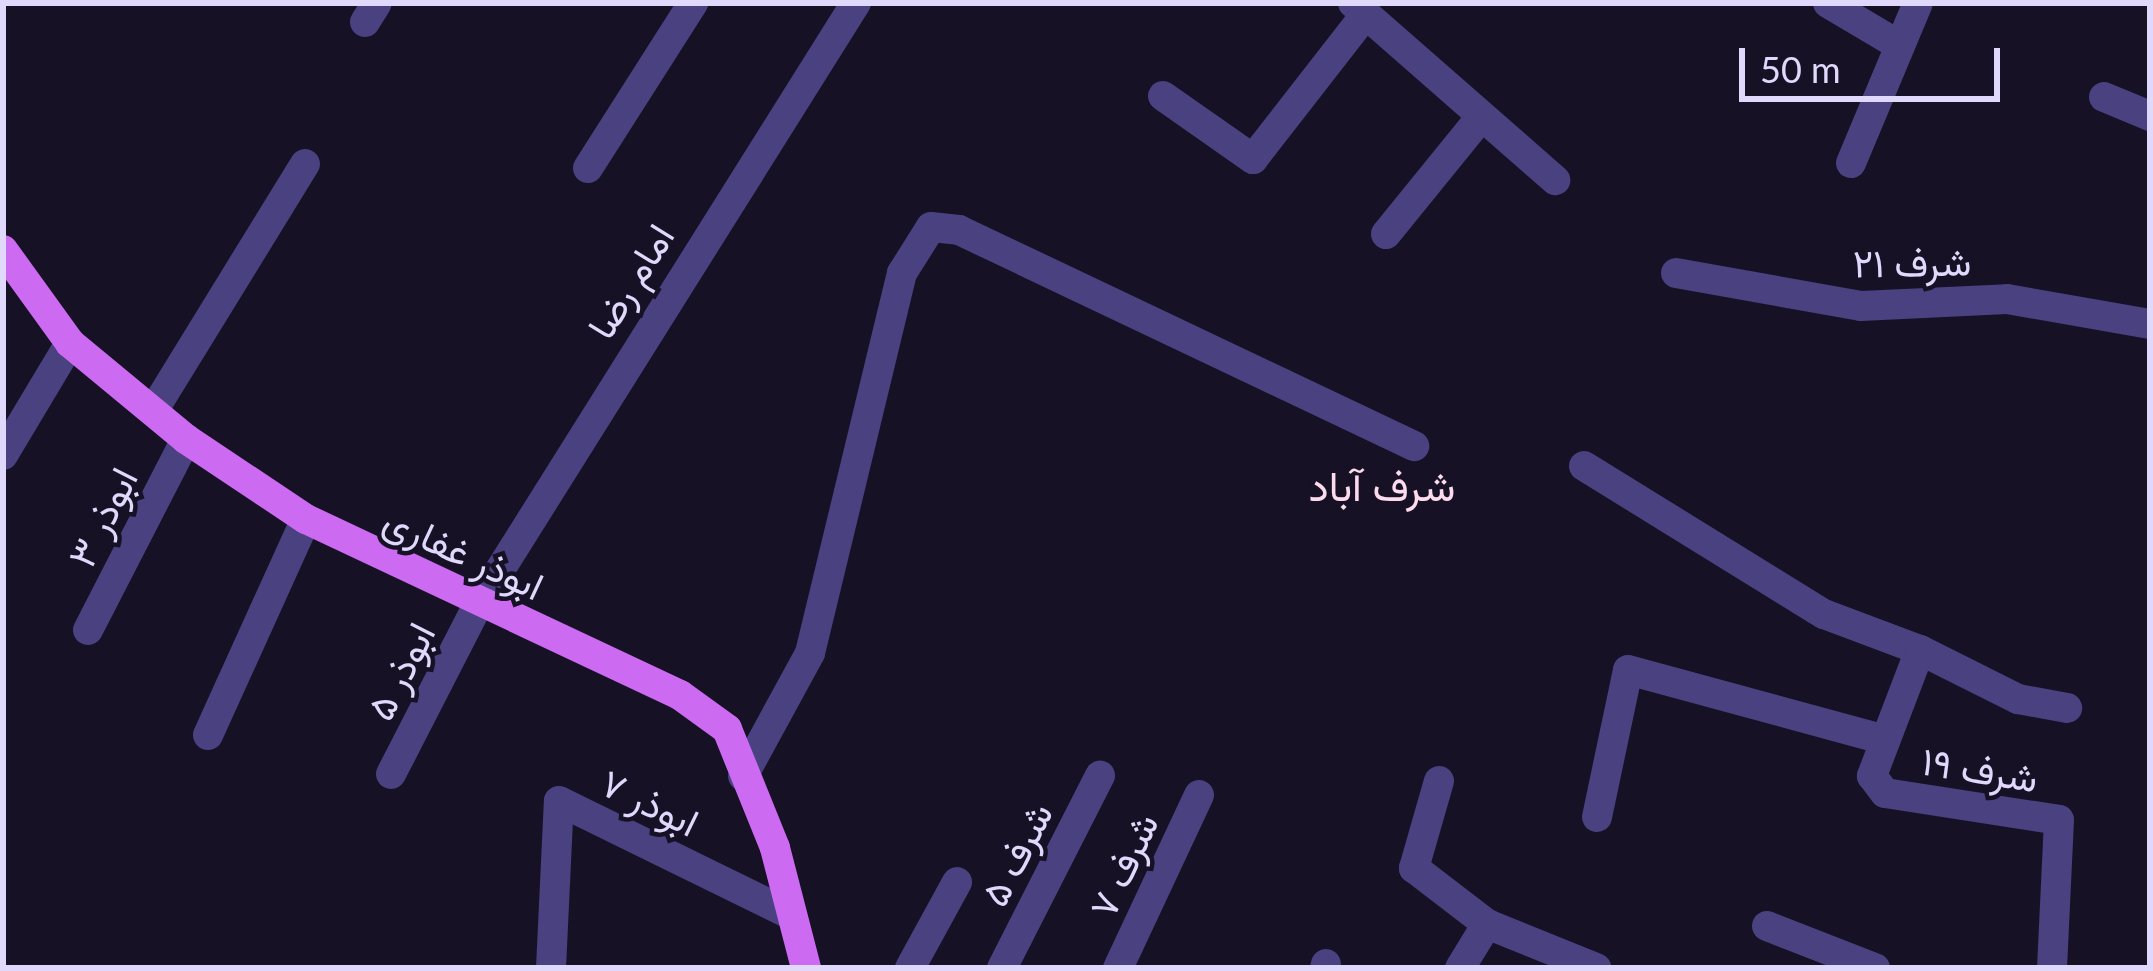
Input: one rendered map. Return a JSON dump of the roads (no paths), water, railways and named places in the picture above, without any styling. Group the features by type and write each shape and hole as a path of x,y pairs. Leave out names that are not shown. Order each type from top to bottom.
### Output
{"main road":[{"name":"ابوذر غفاری","path":"3,250 70,343 185,439 307,519 478,605 680,695 727,729 775,848 806,968"}],"street":[{"path":"588,168 692,3"},
{"name":"امام رضا","path":"478,605 856,3"},
{"path":"1828,3 1897,44"},
{"path":"1851,163 1918,3"},
{"path":"1163,96 1253,158 1359,9 1555,180"},
{"path":"2104,97 2150,116"},
{"path":"1386,234 1481,117"},
{"path":"153,412 305,164"},
{"path":"743,776 810,653 902,273 931,227 959,230 1414,446"},
{"name":"شرف ۲۱","path":"1676,273 1861,306 2007,299 2150,324"},
{"path":"3,455 70,343"},
{"name":"ابوذر ۳","path":"88,631 185,439"},
{"path":"1584,466 1824,614 1920,650 2018,699 2067,708"},
{"path":"208,735 307,519"},
{"name":"ابوذر ۵","path":"391,774 478,605"},
{"path":"1597,817 1628,670 1882,739 1920,650"},
{"name":"شرف ۱۹","path":"1882,739 1872,776 1885,793 2059,820 2052,968"},
{"name":"شرف ۵","path":"1002,968 1100,776"},
{"path":"1438,782 1414,868 1487,924 1596,968"},
{"name":"شرف ۷","path":"1118,968 1198,795"},
{"name":"ابوذر ۷","path":"551,968 559,801 792,915"},
{"path":"910,968 957,882"},
{"path":"1460,968 1487,924"},
{"path":"1767,926 1875,968"}],"district":[{"name":"شرف آباد","path":"1382,485"}]}
